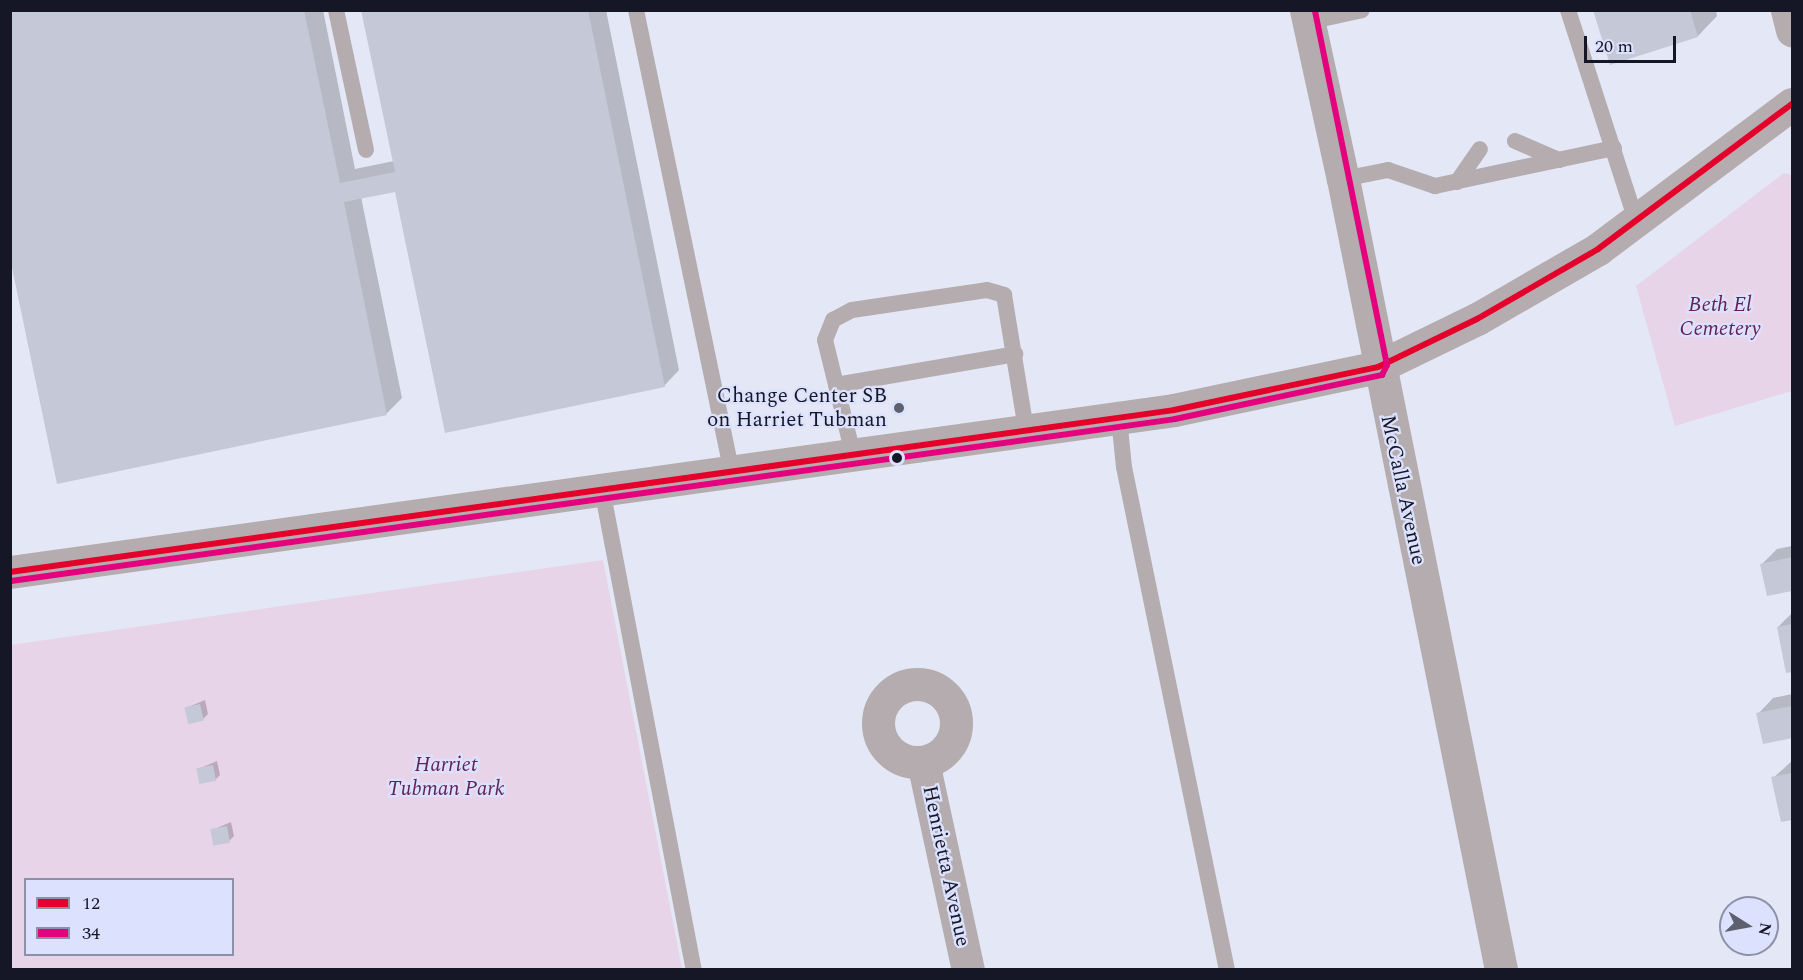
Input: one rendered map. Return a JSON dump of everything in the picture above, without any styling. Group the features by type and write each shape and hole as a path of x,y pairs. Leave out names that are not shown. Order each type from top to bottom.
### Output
{"street":[{"path":"1787,10 1792,30"},
{"name":"McCalla Avenue","path":"1307,16 1343,179 1378,366 1501,969"},
{"path":"10,572 1174,410 1378,366 1537,286 1636,221 1792,104"},
{"name":"Henrietta Avenue","path":"923,762 968,969"}],"lane":[{"path":"336,10 366,150"},
{"path":"636,10 732,472"},
{"path":"1568,10 1636,221"},
{"path":"1307,16 1356,11"},
{"path":"1515,141 1559,160"},
{"path":"1343,179 1388,170 1435,186 1614,148"},
{"path":"1457,182 1480,149"},
{"path":"853,454 825,340 833,320 852,310 965,293 987,290 1004,295 1026,430"},
{"path":"836,385 1015,354"},
{"path":"1119,418 1124,467 1227,969"},
{"path":"602,489 694,969"}],"green space":[{"name":"Beth El Cemetery","path":"1784,173 1792,175 1792,391 1675,426 1636,286"},
{"name":"Harriet Tubman Park","path":"603,560 682,969 11,969 10,645"}],"building":[{"path":"10,10 304,10 340,183 395,172 361,10 588,10 665,387 445,433 395,192 344,202 387,415 57,484 10,258"},
{"path":"1593,10 1690,10 1698,37 1610,65"},
{"path":"1792,557 1792,591 1767,596 1760,564"},
{"path":"1792,624 1792,672 1786,673 1777,627"},
{"path":"200,704 204,721 188,724 184,708"},
{"path":"1792,706 1792,738 1763,744 1756,713"},
{"path":"213,765 216,781 199,784 196,768"},
{"path":"1792,773 1792,820 1781,822 1771,777"},
{"path":"227,826 230,843 213,846 210,829"}],"transit line":[{"name":"34","path":"11,581 1175,419 1382,375 1387,365 1315,10"},
{"name":"12","path":"10,572 1174,410 1378,367 1477,319 1598,249 1792,104"}],"place":[{"name":"Change Center SB on Harriet Tubman","path":"899,408"}]}
